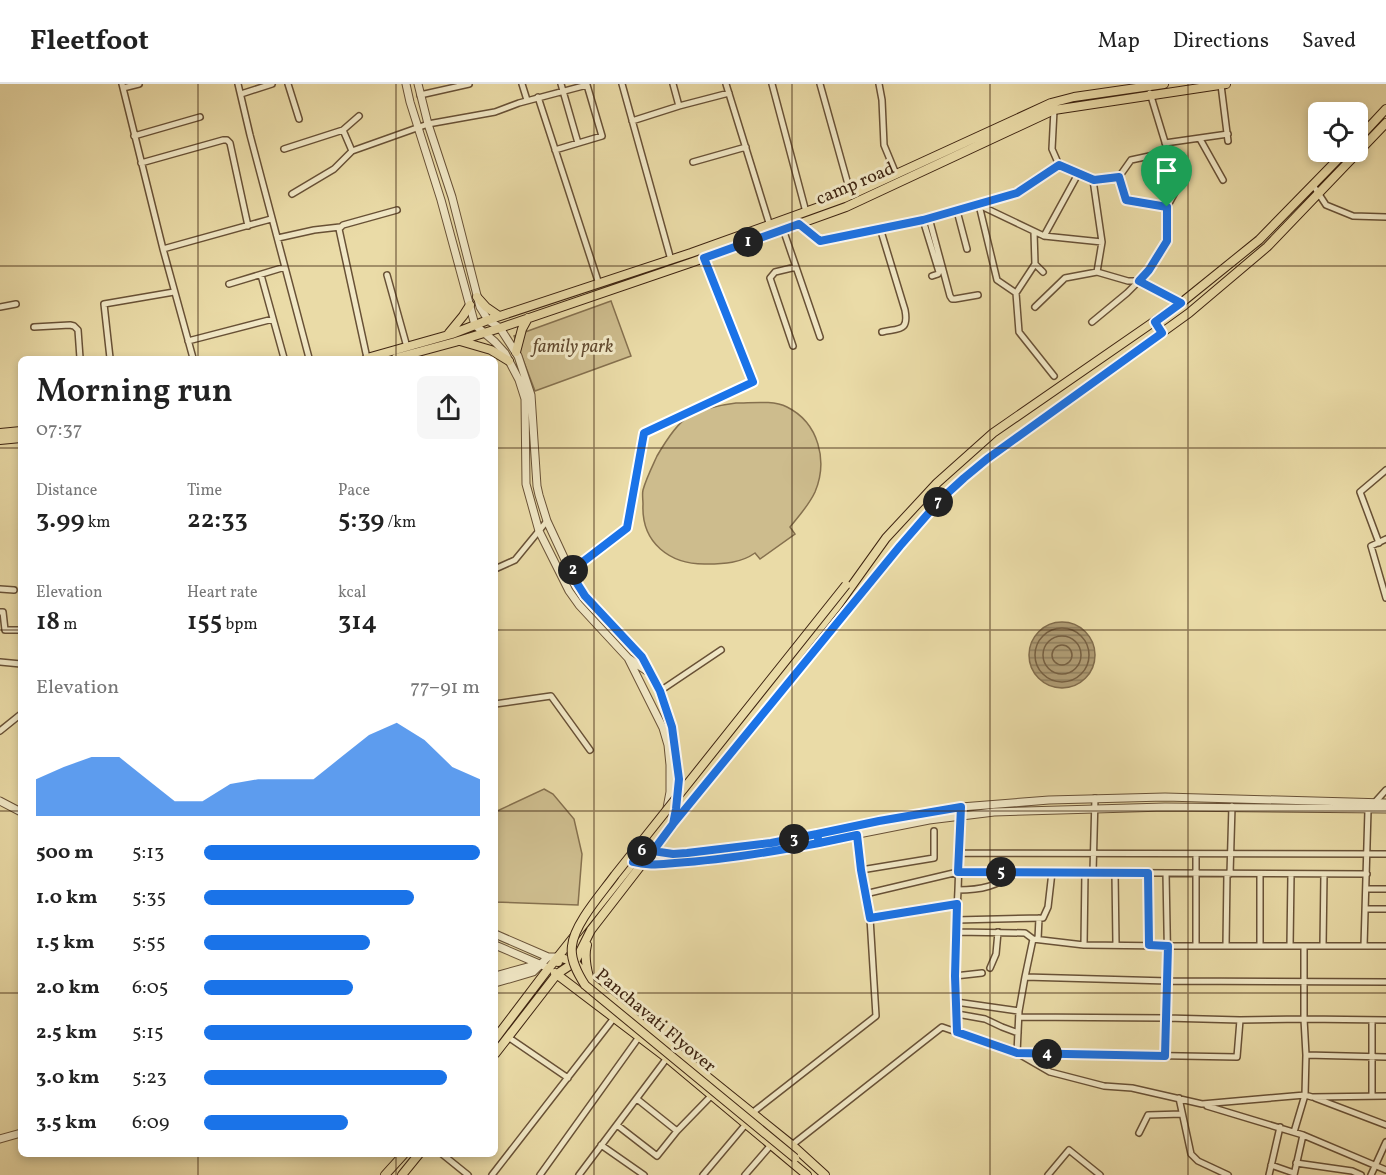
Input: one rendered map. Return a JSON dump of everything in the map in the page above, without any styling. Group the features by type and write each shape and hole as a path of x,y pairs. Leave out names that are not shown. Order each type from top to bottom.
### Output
{"main road":[{"name":"camp road","path":"374,356 446,336 499,316 671,260 771,229 783,229 799,224 1054,110 1150,91 1164,84"},
{"name":"camp road","path":"404,356 500,328 704,258 806,212 853,199 896,174 934,162 1051,103 1074,97 1226,84"},
{"path":"1368,128 1386,109"},
{"path":"498,1042 508,1037 633,862 673,824 940,500 987,459 1189,313 1267,247 1386,123"},
{"path":"575,962 591,930 643,865 671,809 838,605 886,538 937,483 993,434 1181,303 1259,240 1335,162"},
{"path":"477,297 499,316"},
{"path":"1181,303 1189,313"},
{"path":"446,336 470,305"},
{"path":"516,352 519,337 528,318"},
{"path":"1155,322 1162,333"},
{"path":"460,341 491,350 510,361"},
{"path":"0,433 18,430"},
{"path":"0,440 18,438"},
{"name":"Panchavati Flyover","path":"801,1173 802,1165 795,1158 585,985 574,965 571,948 573,938 583,918 846,585 859,576"},
{"path":"591,930 585,951 591,983"},
{"path":"542,967 575,962"},
{"path":"542,967 575,962"},
{"path":"575,962 591,983 792,1145 825,1175"},
{"path":"558,966 614,1018 712,1095 771,1144 801,1173"},
{"path":"498,1040 542,967"},
{"path":"385,1175 401,1157"},
{"path":"402,1175 417,1157"}],"street":[{"path":"139,84 123,86 174,292 192,356"},
{"path":"238,84 271,219 308,356"},
{"path":"241,94 272,84"},
{"path":"288,84 299,118"},
{"path":"406,84 475,325 505,353 519,380 525,399 526,484 539,531 572,596 628,658 649,672"},
{"path":"418,84 428,124 452,197 480,308 488,320 500,328 516,352 531,395 537,486 547,521 573,577 585,596 639,653 660,691 672,727 679,779 671,809"},
{"path":"420,95 466,84"},
{"path":"522,84 527,100"},
{"path":"561,84 578,143"},
{"path":"292,194 334,169 352,151 428,124 495,112 527,100 587,84 602,136 555,150"},
{"path":"622,84 671,260"},
{"path":"673,84 679,106"},
{"path":"726,84 771,229"},
{"path":"772,84 806,212"},
{"path":"820,84 853,199"},
{"path":"879,84 884,145 896,174"},
{"path":"1165,143 1228,138 1221,85"},
{"path":"1092,322 1139,281 1149,270 1167,241 1167,207 1179,185 1175,165 1168,152 1150,91"},
{"path":"632,121 729,93"},
{"path":"538,97 599,284"},
{"path":"1054,110 1052,149 1059,165 1094,180 1119,177 1131,160 1168,152"},
{"path":"284,149 343,130 359,116"},
{"path":"134,136 200,117"},
{"path":"343,130 352,151"},
{"path":"1200,139 1223,180"},
{"path":"141,163 227,140 230,143 248,226"},
{"path":"693,162 746,147"},
{"path":"799,224 820,241 926,219 1017,193 1059,165"},
{"path":"1044,236 1078,174"},
{"path":"1119,177 1126,200 1167,207"},
{"path":"1094,180 1102,242 1097,272"},
{"path":"1313,185 1326,205 1353,216 1386,217"},
{"path":"979,205 1044,236 1102,242"},
{"path":"979,205 997,280 1016,293"},
{"path":"278,238 340,227 397,210"},
{"path":"957,211 967,249"},
{"path":"163,249 271,219"},
{"path":"926,219 939,272 932,276"},
{"path":"926,219 952,299 978,295"},
{"path":"340,227 339,232 367,356"},
{"path":"880,228 905,310 906,321 901,328 882,332"},
{"path":"783,229 820,337"},
{"path":"1034,232 1035,264 1016,293 1019,332 1054,376"},
{"path":"571,571 627,528 644,433 753,382 704,258"},
{"path":"1035,264 1043,272"},
{"path":"229,284 285,267"},
{"path":"793,346 770,278 775,272 796,267"},
{"path":"1035,307 1065,278 1097,272 1128,281 1139,281 1181,303"},
{"path":"261,275 283,356"},
{"path":"387,275 407,347"},
{"path":"111,356 104,304 174,292"},
{"path":"0,306 16,304"},
{"path":"188,341 273,320"},
{"path":"34,327 70,325 76,327 80,356"},
{"path":"1379,543 1360,492 1386,470"},
{"path":"498,568 515,560 547,521"},
{"path":"1386,539 1371,546 1386,598"},
{"path":"0,589 14,590"},
{"path":"0,612 3,612 5,630 18,630"},
{"path":"660,691 721,650"},
{"path":"628,658 657,714 668,745 673,824"},
{"path":"0,662 18,664"},
{"path":"498,704 551,696 590,750"},
{"path":"0,731 18,716"},
{"path":"1364,946 1368,810 1386,790"},
{"path":"649,849 673,854 771,843 961,807 1049,800 1095,798 1386,802"},
{"path":"1093,872 1095,798"},
{"path":"1226,946 1232,799"},
{"path":"0,801 18,810"},
{"path":"957,1032 955,976 961,807"},
{"path":"633,862 643,865 758,854 929,820 994,812 1165,807 1386,809"},
{"path":"861,870 934,858 934,831"},
{"path":"817,834 819,843"},
{"path":"752,1113 876,1016 870,918 857,835"},
{"path":"959,853 1386,854"},
{"path":"1196,854 1196,946"},
{"path":"865,894 958,872 1367,874"},
{"path":"958,890 977,890 1000,883 1016,872"},
{"path":"956,920 1043,918 1048,907 1052,872"},
{"path":"1084,945 1085,872"},
{"path":"1115,873 1116,945"},
{"path":"1148,873 1149,945"},
{"path":"1165,1056 1168,981 1166,873"},
{"path":"1260,874 1260,946"},
{"path":"1290,945 1291,874"},
{"path":"1323,946 1324,874"},
{"path":"1367,889 1386,889"},
{"path":"870,918 957,904"},
{"path":"1366,909 1386,909"},
{"path":"1017,1053 1019,1014 1025,977 1036,939 1039,918"},
{"path":"956,932 1025,933 1036,939 1084,945 1386,946"},
{"path":"990,968 996,954 998,932"},
{"path":"498,935 548,957 558,966"},
{"path":"498,946 542,967"},
{"path":"1294,1132 1309,1096 1304,1019 1304,946"},
{"path":"498,982 533,972 542,967 548,957"},
{"path":"498,975 531,966 542,967"},
{"path":"955,976 982,974"},
{"path":"1025,977 1168,981 1386,982"},
{"path":"957,1002 1019,1014 1240,1020 1386,1020"},
{"path":"957,1014 984,1018 1018,1033"},
{"path":"492,1175 614,1018"},
{"path":"1017,1053 1237,1057 1240,1020"},
{"path":"1372,1020 1372,1095"},
{"path":"792,1145 942,1027 1017,1053 1050,1072 1104,1086 1132,1088 1179,1098 1281,1127 1386,1170"},
{"path":"540,1175 639,1036"},
{"path":"508,1037 568,1078"},
{"path":"1306,1055 1386,1057"},
{"path":"590,1175 581,1173 667,1058"},
{"path":"617,1125 657,1156 677,1131 712,1095"},
{"path":"1309,1096 1386,1125"},
{"path":"1202,1104 1309,1096 1386,1096"},
{"path":"1179,1098 1191,1154 1198,1161 1228,1175"},
{"path":"637,1099 677,1131"},
{"path":"1139,1133 1148,1115 1182,1114"},
{"path":"703,1175 746,1124"},
{"path":"1269,1175 1281,1127"},
{"path":"0,1139 18,1134"},
{"path":"1271,1165 1294,1174 1303,1135"},
{"path":"1371,1175 1386,1142"},
{"path":"746,1175 771,1144"},
{"path":"601,1145 644,1175"},
{"path":"1048,1175 1070,1150 1100,1175"},
{"path":"446,1157 468,1175"},
{"path":"1296,1163 1352,1171 1361,1175"}],"green space":[{"name":"family park","path":"611,301 631,356 535,391 514,336"},
{"path":"736,403 775,403 787,407 807,423 818,444 820,456 821,468 815,492 790,527 795,534 760,559 755,553 744,559 726,563 707,564 681,561 660,549 647,530 644,518 644,486 660,451 679,424 706,409"},
{"path":"544,789 553,794 574,819 582,854 578,905 498,902 498,811"}],"water":[{"path":"1062,622 1074,625 1085,632 1092,643 1095,655 1092,667 1085,678 1074,685 1062,688 1050,685 1039,678 1032,667 1029,655 1032,643 1039,632 1050,625"}],"route":[{"path":"1167,207 1126,200 1119,177 1094,180 1059,165 1017,193 979,205 820,241 799,224 704,258 753,382 644,433 627,528 571,571 585,596 642,657 660,691 672,727 679,779 676,809 673,824 653,851 680,854 771,843 817,834 819,843 857,835 870,918 957,904 955,976 957,1032 1017,1053 1165,1056 1168,946 1149,945 1148,873 958,872 961,807 817,834 819,843 758,854 643,865 633,862 645,847 653,851 900,546 940,500 987,459 1162,333 1155,322 1181,303 1139,281 1149,270 1167,241 1167,207"}]}
